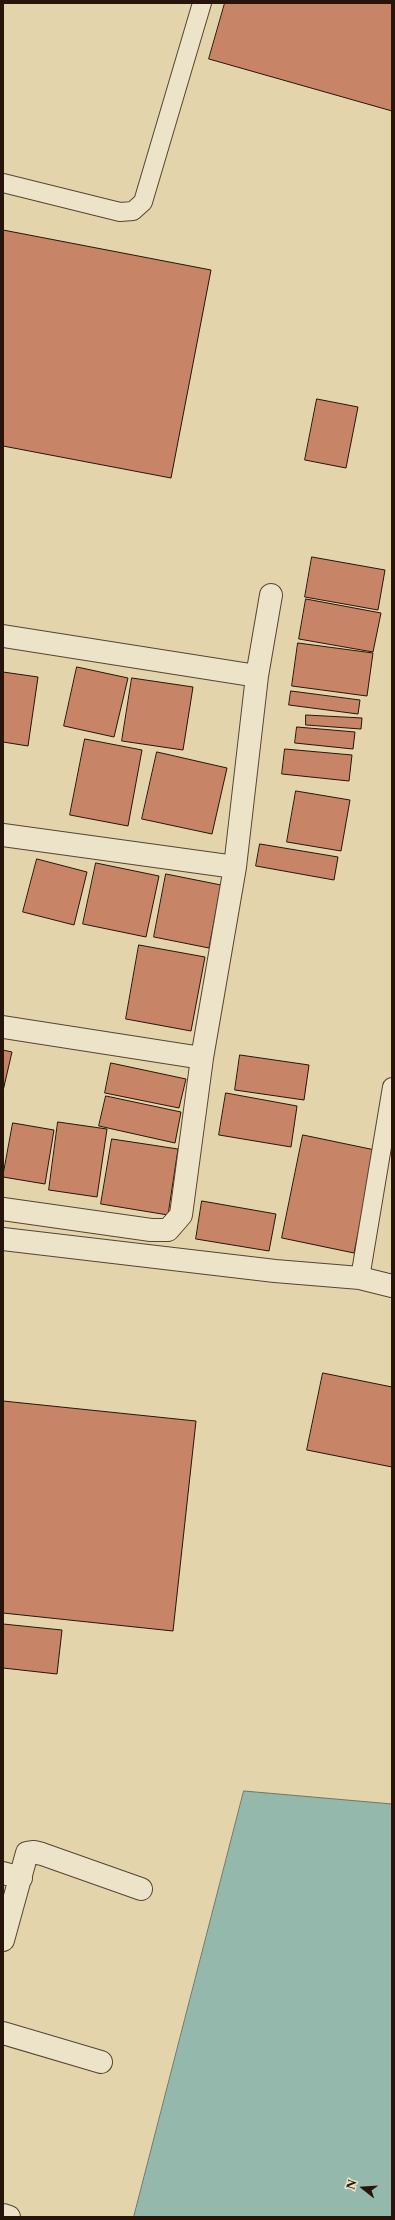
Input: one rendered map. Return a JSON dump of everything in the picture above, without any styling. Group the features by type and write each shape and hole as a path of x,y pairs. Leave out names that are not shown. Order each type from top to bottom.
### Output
{"street":[{"path":"3,1209 151,1230 168,1230 181,1215 202,1058 234,867 257,676 271,595"},
{"path":"3,636 257,676"},
{"path":"3,835 234,867"},
{"path":"3,1026 202,1058"},
{"path":"3,1239 275,1271 360,1278 392,1286"},
{"path":"3,1940 12,1876 27,1853 34,1852 141,1889"},
{"path":"3,2033 101,2062"},
{"path":"3,2215 9,2217"}],"lane":[{"path":"3,183 120,212 133,211 142,202 202,3"},
{"path":"360,1278 392,1087"}],"water":[{"path":"244,1791 392,1804 392,2217 134,2217"}],"building":[{"path":"225,3 392,3 392,111 209,59"},
{"path":"3,230 211,270 171,478 3,446"},
{"path":"317,399 358,407 346,468 305,460"},
{"path":"312,557 385,570 378,610 305,597"},
{"path":"306,599 381,613 373,652 299,639"},
{"path":"298,643 373,653 367,696 292,686"},
{"path":"77,667 128,678 114,737 64,726"},
{"path":"3,672 38,677 28,746 3,742"},
{"path":"132,678 193,687 183,750 122,741"},
{"path":"291,691 360,700 358,714 289,705"},
{"path":"306,715 362,718 361,729 306,725"},
{"path":"297,727 355,732 353,749 295,743"},
{"path":"85,739 142,750 128,826 70,815"},
{"path":"285,749 352,755 349,781 282,774"},
{"path":"157,752 227,768 212,834 142,819"},
{"path":"296,791 350,800 341,851 287,842"},
{"path":"260,844 338,857 334,880 256,866"},
{"path":"37,859 87,872 74,925 23,912"},
{"path":"96,863 159,876 146,937 83,924"},
{"path":"166,874 221,885 209,948 154,937"},
{"path":"139,945 205,957 191,1031 126,1019"},
{"path":"3,1050 12,1052 3,1091"},
{"path":"240,1055 309,1065 304,1100 235,1090"},
{"path":"111,1063 186,1079 179,1108 105,1093"},
{"path":"226,1093 297,1106 291,1147 219,1135"},
{"path":"106,1096 181,1112 175,1143 99,1126"},
{"path":"58,1122 107,1129 97,1197 49,1190"},
{"path":"13,1123 54,1130 45,1184 3,1177"},
{"path":"303,1135 375,1150 354,1253 282,1238"},
{"path":"112,1139 178,1149 168,1215 101,1204"},
{"path":"202,1201 276,1214 269,1251 196,1239"},
{"path":"323,1373 392,1387 392,1467 307,1450"},
{"path":"3,1401 196,1421 173,1631 3,1613"},
{"path":"3,1624 62,1630 57,1674 3,1668"}]}
